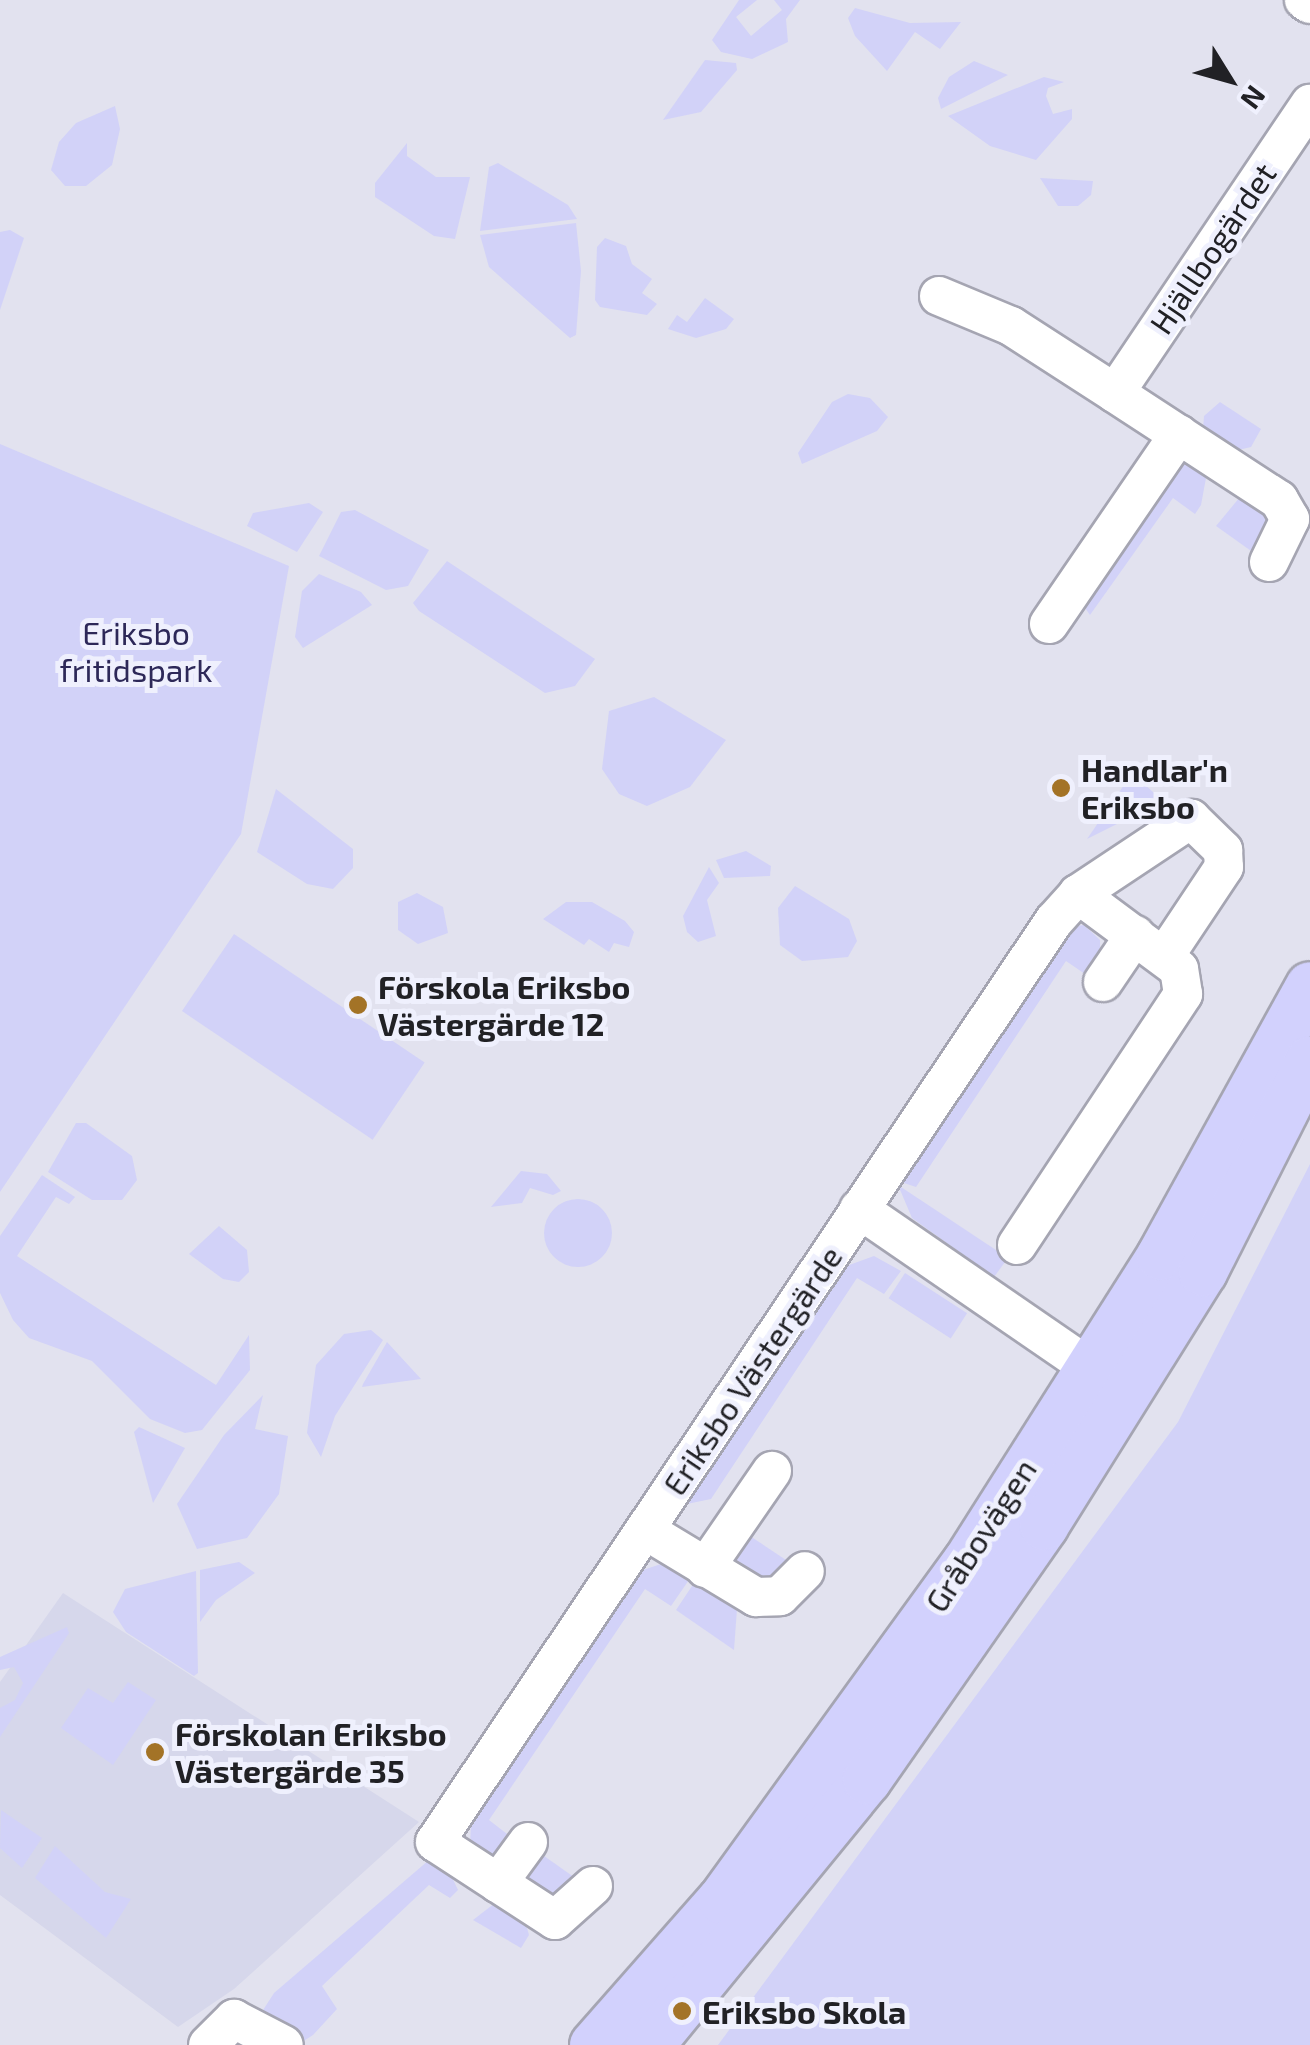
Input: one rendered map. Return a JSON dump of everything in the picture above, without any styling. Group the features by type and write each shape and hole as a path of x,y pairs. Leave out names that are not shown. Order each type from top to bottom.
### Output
{"main road":[{"name":"Gråbovägen","path":"594,2045 722,1900 967,1562 1239,1123 1310,986"},
{"name":"Gråbovägen","path":"650,2045 878,1764 1128,1394 1204,1272 1310,1060"}],"street":[{"name":"Hjällbogärdet","path":"1115,393 1310,104"},
{"path":"939,296 1011,326 1279,500 1290,519 1268,562"},
{"path":"1049,624 1178,434"},
{"name":"Eriksbo Västergärde","path":"593,1886 555,1920 434,1842 858,1209 1078,894 1190,819 1223,850 1224,867 1149,946 1103,982"},
{"path":"1017,1245 1184,994 1179,969 1078,894"},
{"name":"Eriksbo Västergärde","path":"858,1209 1128,1394"},
{"path":"705,1568 772,1470"},
{"name":"Eriksbo Västergärde","path":"645,1530 756,1597 780,1596 805,1571"},
{"path":"498,1883 528,1842"},
{"path":"208,2045 234,2019 284,2045"}],"shaded area":[{"name":"Förskolan Eriksbo Västergärde 35","path":"63,1593 419,1822 234,1989 178,2027 0,1895 0,1682"}],"green space":[{"path":"739,0 757,0 736,17 751,36 782,10 774,0 800,0 786,19 788,42 752,59 721,52 712,40"},
{"path":"855,8 910,23 961,22 940,49 915,32 887,71 855,36 848,18"},
{"path":"705,60 736,63 737,70 701,112 663,120"},
{"path":"974,61 1008,75 941,109 938,98 949,77"},
{"path":"1044,77 1064,82 1048,88 1046,96 1053,114 1072,109 1072,119 1036,160 990,146 948,116"},
{"path":"115,106 120,129 112,165 86,186 65,186 51,170 59,142 76,123"},
{"path":"407,143 407,156 436,177 470,177 455,239 434,236 375,197 375,183"},
{"path":"498,163 568,205 577,219 480,231 489,167"},
{"path":"1040,178 1093,181 1091,195 1078,206 1058,206"},
{"path":"576,223 581,271 576,335 570,338 489,267 480,235"},
{"path":"10,230 24,238 0,310 0,232"},
{"path":"605,238 626,246 632,264 652,279 642,293 657,304 647,315 600,307 595,300 597,247"},
{"path":"705,298 734,319 726,329 696,338 668,329 677,315 687,322"},
{"path":"848,394 870,398 888,417 877,431 802,464 798,453 832,402"},
{"path":"1220,402 1261,429 1251,447 1234,451 1203,429 1204,416"},
{"name":"Eriksbo fritidspark","path":"0,444 289,566 241,834 0,1192"},
{"path":"1183,459 1206,478 1201,505 1195,514 1173,498 1090,615 1083,605"},
{"path":"1240,497 1273,517 1261,558 1216,526"},
{"path":"309,503 323,512 297,552 247,526 253,513"},
{"path":"355,510 429,550 408,586 386,590 319,556 341,512"},
{"path":"447,561 595,659 575,686 545,693 419,611 413,603"},
{"path":"319,574 361,592 372,605 303,648 295,637 302,591"},
{"path":"654,697 726,740 690,787 647,806 619,794 602,769 609,711"},
{"path":"1141,781 1154,793 1153,806 1087,839 1124,785"},
{"path":"276,789 353,849 353,868 333,889 307,884 257,852"},
{"path":"746,851 771,866 770,876 724,878 716,860"},
{"path":"709,867 719,883 707,900 716,936 698,942 687,932 683,916"},
{"path":"795,886 849,919 857,941 848,957 802,961 780,945 778,908"},
{"path":"417,893 443,907 448,933 418,944 398,930 398,902"},
{"path":"566,902 592,902 625,921 634,932 629,947 614,943 609,952 589,939 584,945 543,919"},
{"path":"1084,925 1100,940 1100,962 1088,976 1066,961 916,1187 901,1182 1071,927"},
{"path":"234,934 425,1063 373,1140 182,1011"},
{"path":"76,1123 86,1123 132,1156 137,1180 122,1200 92,1200 48,1172"},
{"path":"1310,1164 1310,2045 718,2045 1178,1422"},
{"path":"521,1171 547,1174 561,1191 553,1195 530,1188 522,1203 491,1207"},
{"path":"42,1175 75,1197 69,1204 56,1197 17,1256 216,1385 249,1335 250,1370 202,1430 185,1433 150,1419 92,1361 29,1338 13,1320 0,1293 0,1236"},
{"path":"898,1185 1008,1258 994,1277 912,1218"},
{"path":"578,1199 602,1209 612,1233 602,1257 578,1267 554,1257 544,1233 554,1209"},
{"path":"219,1226 247,1250 249,1272 239,1282 223,1279 189,1254"},
{"path":"874,1256 901,1271 884,1294 857,1278 711,1499 682,1505 841,1268"},
{"path":"905,1273 967,1313 951,1338 889,1298"},
{"path":"371,1330 383,1340 335,1416 321,1457 307,1433 316,1365 344,1334"},
{"path":"387,1342 421,1379 362,1387 363,1384"},
{"path":"263,1395 255,1429 288,1436 279,1494 247,1538 197,1549 177,1504 224,1435"},
{"path":"139,1427 185,1448 153,1503 134,1432"},
{"path":"747,1534 792,1564 772,1584 736,1574 731,1558"},
{"path":"239,1562 255,1573 216,1600 200,1622 200,1570"},
{"path":"667,1562 691,1577 671,1606 645,1589 489,1820 515,1840 497,1856 486,1858 470,1848 471,1821 637,1572"},
{"path":"196,1571 198,1673 194,1676 126,1632 113,1612 125,1589"},
{"path":"696,1580 737,1609 734,1650 676,1610"},
{"path":"67,1627 69,1633 0,1737 0,1708 15,1700 23,1683 14,1667 0,1670 0,1657"},
{"path":"128,1682 156,1700 113,1765 61,1728 88,1688 113,1703"},
{"path":"1,1810 42,1838 22,1868 0,1848"},
{"path":"55,1846 105,1892 131,1899 106,1938 35,1878"},
{"path":"537,1851 581,1882 565,1901 526,1887 523,1871"},
{"path":"429,1860 449,1871 458,1890 450,1898 429,1885 322,1986 337,2009 313,2035 302,2042 256,2021 274,1993"},
{"path":"495,1903 525,1921 529,1935 521,1948 473,1920"}],"place":[{"name":"Handlar'n Eriksbo","path":"1061,788"},
{"name":"Förskola Eriksbo Västergärde 12","path":"358,1005"},
{"name":"Förskolan Eriksbo Västergärde 35","path":"155,1752"},
{"name":"Eriksbo Skola","path":"682,2011"}]}
